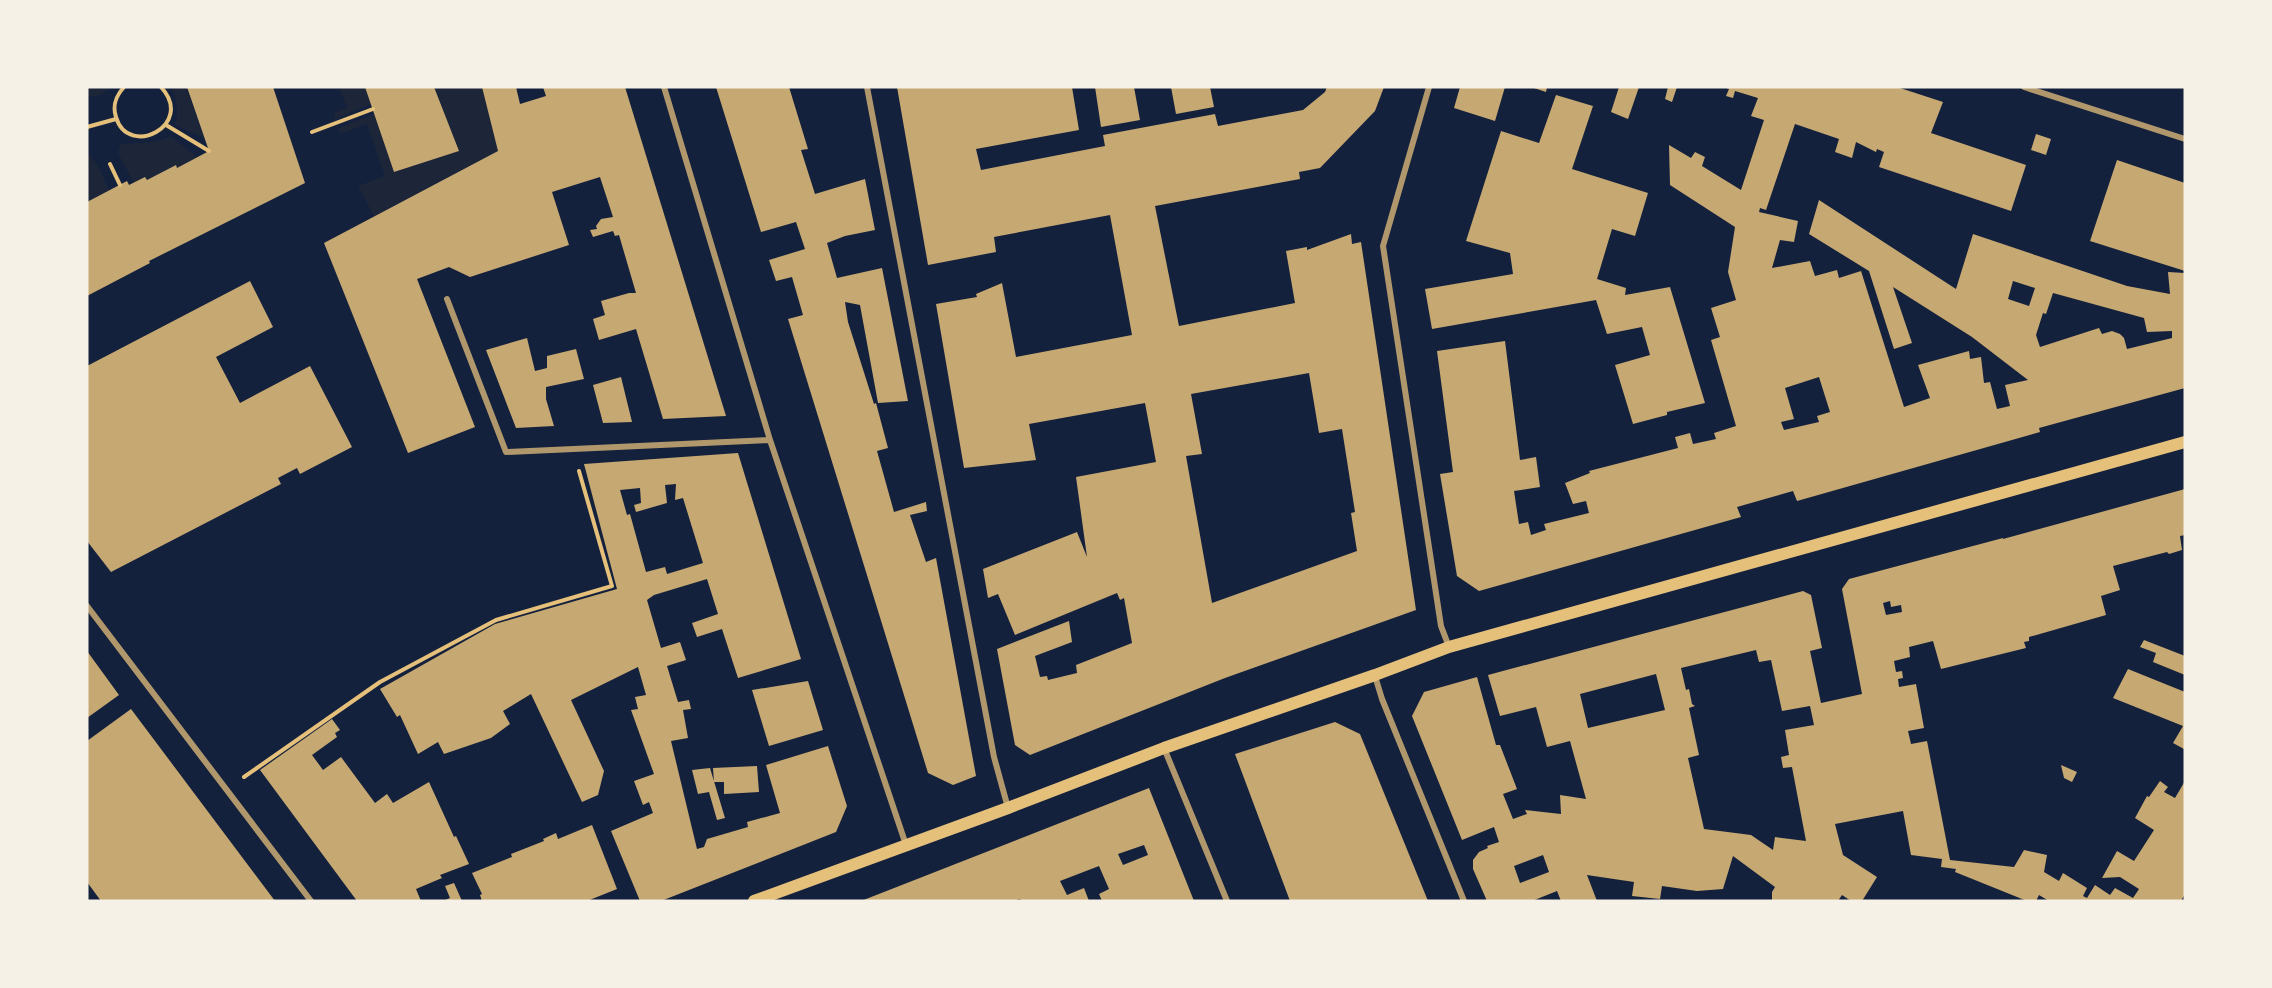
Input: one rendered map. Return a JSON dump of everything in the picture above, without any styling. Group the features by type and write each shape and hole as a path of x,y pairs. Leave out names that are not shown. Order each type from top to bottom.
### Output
{"main road":[{"path":"754,901 1164,748 1449,647 2185,442"}],"street":[{"path":"664,87 770,440 906,845"},
{"path":"867,87 994,757 1008,808"},
{"path":"1430,87 1383,246 1441,626 1449,647"},
{"path":"2024,87 2185,139"},
{"path":"447,299 506,452 770,440"},
{"path":"87,606 311,901"},
{"path":"1375,675 1382,699 1464,901"},
{"path":"1164,748 1227,901"}],"path":[{"path":"124,87 115,101 116,119 127,132 143,137 152,135 166,125 171,108 161,87"},
{"path":"312,132 373,109"},
{"path":"87,127 116,119"},
{"path":"166,125 209,151"},
{"path":"110,164 120,185"},
{"path":"226,791 264,761 380,682 496,620 612,586 573,450"}],"shaded area":[{"path":"87,87 110,87 100,94 87,96"},
{"path":"171,87 186,87 204,138 175,125 177,106"},
{"path":"339,87 365,87 371,104 335,119 334,113 347,108"},
{"path":"482,87 498,151 374,216 358,186 385,176 367,124 340,134 339,128 374,114 395,172 458,151 435,88"},
{"path":"171,136 197,157 178,168 175,165 147,180 145,177 134,183 118,153 120,144 152,142"},
{"path":"87,152 98,166 109,190 87,202"}],"building":[{"path":"187,87 273,87 305,183 149,261 150,263 87,296 87,202 127,181 129,185 145,177 147,180 176,165 177,168 209,151"},
{"path":"365,87 434,87 459,151 394,172"},
{"path":"482,87 516,87 520,104 546,96 543,87 625,87 726,416 663,419 636,329 599,340 593,319 605,315 601,301 636,293 619,235 615,236 613,231 593,237 590,230 597,229 596,226 601,219 613,217 600,177 552,192 569,245 470,277 449,267 417,279 475,427 408,453 324,243 498,151"},
{"path":"716,87 789,87 808,149 801,150 815,194 865,179 875,230 845,236 827,243 837,278 882,268 908,401 878,403 860,305 845,302 848,322 874,404 876,403 888,448 877,451 894,512 926,502 927,511 910,515 926,562 936,558 976,776 953,785 928,773 788,319 803,315 792,277 776,281 769,260 805,249 796,222 761,232"},
{"path":"897,87 1072,87 1079,130 976,149 981,170 1105,146 1103,135 1215,114 1218,126 1303,110 1325,92 1327,87 1384,87 1375,111 1320,168 1299,172 1300,179 1155,206 1179,326 1295,303 1286,251 1307,247 1307,250 1351,234 1352,244 1361,242 1416,610 1225,678 1030,755 1015,745 997,649 1069,621 1072,642 1035,656 1040,677 1047,676 1048,680 1077,673 1076,665 1132,643 1124,598 1120,600 1117,593 1015,635 998,594 988,598 983,569 1077,532 1087,557 1076,477 1156,462 1145,403 1029,424 1036,460 964,468 936,304 977,297 976,294 1002,283 1016,357 1132,335 1110,215 994,237 996,252 928,265","holes":["1309,373 1319,433 1342,429 1355,512 1351,513 1357,551 1212,603 1186,456 1202,454 1191,394"]},
{"path":"1095,87 1134,87 1140,120 1101,127"},
{"path":"1171,87 1210,87 1214,107 1176,114"},
{"path":"1460,87 1505,87 1495,121 1454,108"},
{"path":"1531,87 1547,87 1546,92"},
{"path":"1619,87 1639,87 1628,119 1611,112"},
{"path":"1668,87 1677,87 1672,102 1665,99"},
{"path":"1724,87 1897,87 1943,102 1931,133 2026,165 2011,211 1879,167 1884,152 1877,149 1876,152 1856,142 1852,158 1835,152 1839,139 1795,124 1766,210 1760,208 1759,212 1798,221 1794,242 1780,240 1772,268 1810,261 1815,276 1837,270 1839,278 1861,271 1904,407 1930,398 1918,365 1969,351 1970,359 1981,357 1984,383 1990,382 1997,409 2010,406 2005,385 2028,380 1972,337 1893,287 1912,343 1894,349 1869,271 1809,234 1819,200 1956,289 1973,234 2127,286 2170,294 2168,272 2185,273 2185,388 2039,428 2040,432 1797,501 1793,491 1737,507 1741,517 1479,591 1457,576 1440,474 1453,472 1437,351 1505,341 1520,460 1536,457 1540,487 1514,491 1519,524 1528,522 1531,535 1546,530 1544,524 1589,513 1586,501 1573,504 1565,483 1590,473 1589,471 1678,448 1675,437 1690,433 1693,444 1716,439 1714,433 1736,426 1711,340 1720,337 1711,308 1736,300 1728,272 1735,227 1670,185 1669,145 1691,158 1695,152 1705,157 1702,166 1741,190 1764,120 1751,116 1758,98 1735,91 1733,98 1726,96 1729,89","holes":["2013,281 2035,288 2029,306 2008,299","2053,293 2144,318 2147,332 2172,331 2172,338 2127,349 2124,338 2120,334 2112,331 2102,334 2099,328 2040,347 2036,335 2043,313 2046,314","1819,377 1830,412 1817,416 1819,422 1784,430 1781,422 1794,419 1785,388"]},
{"path":"1556,95 1593,106 1572,169 1648,193 1635,236 1612,229 1597,279 1626,288 1625,295 1670,287 1705,403 1667,412 1667,415 1633,424 1615,365 1650,355 1642,327 1607,334 1596,300 1432,329 1425,289 1513,274 1510,253 1466,241 1501,131 1539,143"},
{"path":"2036,134 2051,139 2046,155 2031,150"},
{"path":"2117,160 2185,183 2185,271 2090,241"},
{"path":"250,281 273,327 216,357 240,403 310,366 352,447 300,474 297,468 278,478 281,484 111,572 87,541 87,366"},
{"path":"527,338 535,371 547,368 547,356 576,349 584,379 546,387 546,399 554,426 516,428 486,350"},
{"path":"621,377 632,422 603,423 593,385"},
{"path":"738,453 801,659 738,678 722,629 697,637 692,623 718,614 707,579 654,595 647,600 661,648 680,642 686,660 667,666 678,702 689,700 691,709 683,710 688,738 671,741 697,849 704,847 707,839 748,827 747,822 780,813 766,765 828,746 847,806 836,832 661,901 640,901 611,831 653,813 649,802 643,805 634,781 654,774 631,710 638,709 635,697 646,695 638,667 571,700 604,771 598,795 582,802 531,694 503,711 510,724 491,738 444,754 438,742 418,754 400,715 397,717 380,689 495,624 617,589 584,464","holes":["676,484 675,500 683,498 703,563 667,574 665,567 646,572 630,514 627,515 620,490 640,488 641,503 634,505 636,512 667,503 665,485"]},
{"path":"2185,489 2185,535 2180,536 2182,550 2113,566 2120,590 2101,596 2106,615 2029,637 2029,641 2024,642 2026,648 1941,669 1933,641 1909,647 1910,657 1894,661 1896,672 1902,671 1903,678 1898,679 1899,687 1916,684 1924,728 1908,731 1911,744 1927,741 1950,860 2014,867 2024,850 2047,855 2044,872 2059,881 2063,873 2087,888 2083,896 2087,898 2095,885 2110,895 2115,888 2133,898 2139,889 2120,877 2102,878 2117,851 2134,861 2154,830 2135,818 2147,796 2149,797 2160,781 2168,787 2164,792 2175,798 2185,781 2185,894 2181,901 2049,901 2039,895 2036,901 2027,901 1955,872 1956,869 1941,867 1942,859 1911,855 1903,811 1835,824 1843,855 1877,877 1862,901 1851,901 1842,895 1838,901 1772,901 1772,892 1775,887 1733,856 1723,889 1697,891 1662,886 1660,899 1632,896 1634,882 1587,875 1597,901 1561,901 1557,891 1532,901 1487,901 1473,869 1473,860 1479,852 1488,848 1487,846 1499,842 1494,827 1462,840 1412,716 1424,692 1477,677 1496,745 1500,745 1517,789 1503,794 1513,819 1527,814 1525,810 1561,814 1560,795 1586,799 1570,741 1547,747 1536,707 1500,716 1488,675 1803,591 1811,595 1822,648 1810,651 1821,703 1862,694 1842,589 1849,579","holes":["1890,601 1891,607 1901,605 1902,612 1886,615 1883,603","1756,650 1759,662 1771,660 1782,711 1810,706 1814,725 1785,730 1789,755 1781,757 1783,768 1792,767 1806,841 1775,837 1773,850 1751,835 1704,829 1688,758 1699,755 1689,708 1695,706 1692,704 1689,689 1686,690 1681,668","1656,674 1665,710 1588,728 1580,694","1543,855 1549,872 1520,883 1514,866"]},
{"path":"2144,640 2185,656 2185,675 2153,662 2156,653 2140,647"},
{"path":"87,651 119,695 87,718"},
{"path":"2128,669 2185,692 2184,749 2173,743 2183,726 2113,698"},
{"path":"808,681 823,730 769,746 752,690"},
{"path":"131,709 275,901 101,901 87,882 87,741"},
{"path":"332,719 340,730 335,733 337,737 312,755 323,770 341,757 375,803 387,794 393,803 429,782 454,837 456,836 469,864 440,875 442,878 416,889 421,901 357,901 260,770"},
{"path":"1335,722 1360,734 1428,901 1290,901 1235,754"},
{"path":"2061,765 2077,772 2072,782 2064,778"},
{"path":"757,766 759,792 724,794 724,782 714,782 713,768"},
{"path":"710,768 725,818 717,820 709,792 698,794 692,770"},
{"path":"1149,788 1194,901 1102,901 1099,894 1109,889 1099,866 1060,881 1067,895 1084,888 1089,901 1021,901 1020,899 1013,901 861,901","holes":["1144,845 1148,855 1123,865 1118,854"]},
{"path":"592,825 617,889 587,901 482,901 480,895 482,894 472,873 512,857 511,854 544,841 543,839 556,833 558,839"},
{"path":"454,883 462,901 443,901 450,898 445,886"}]}
